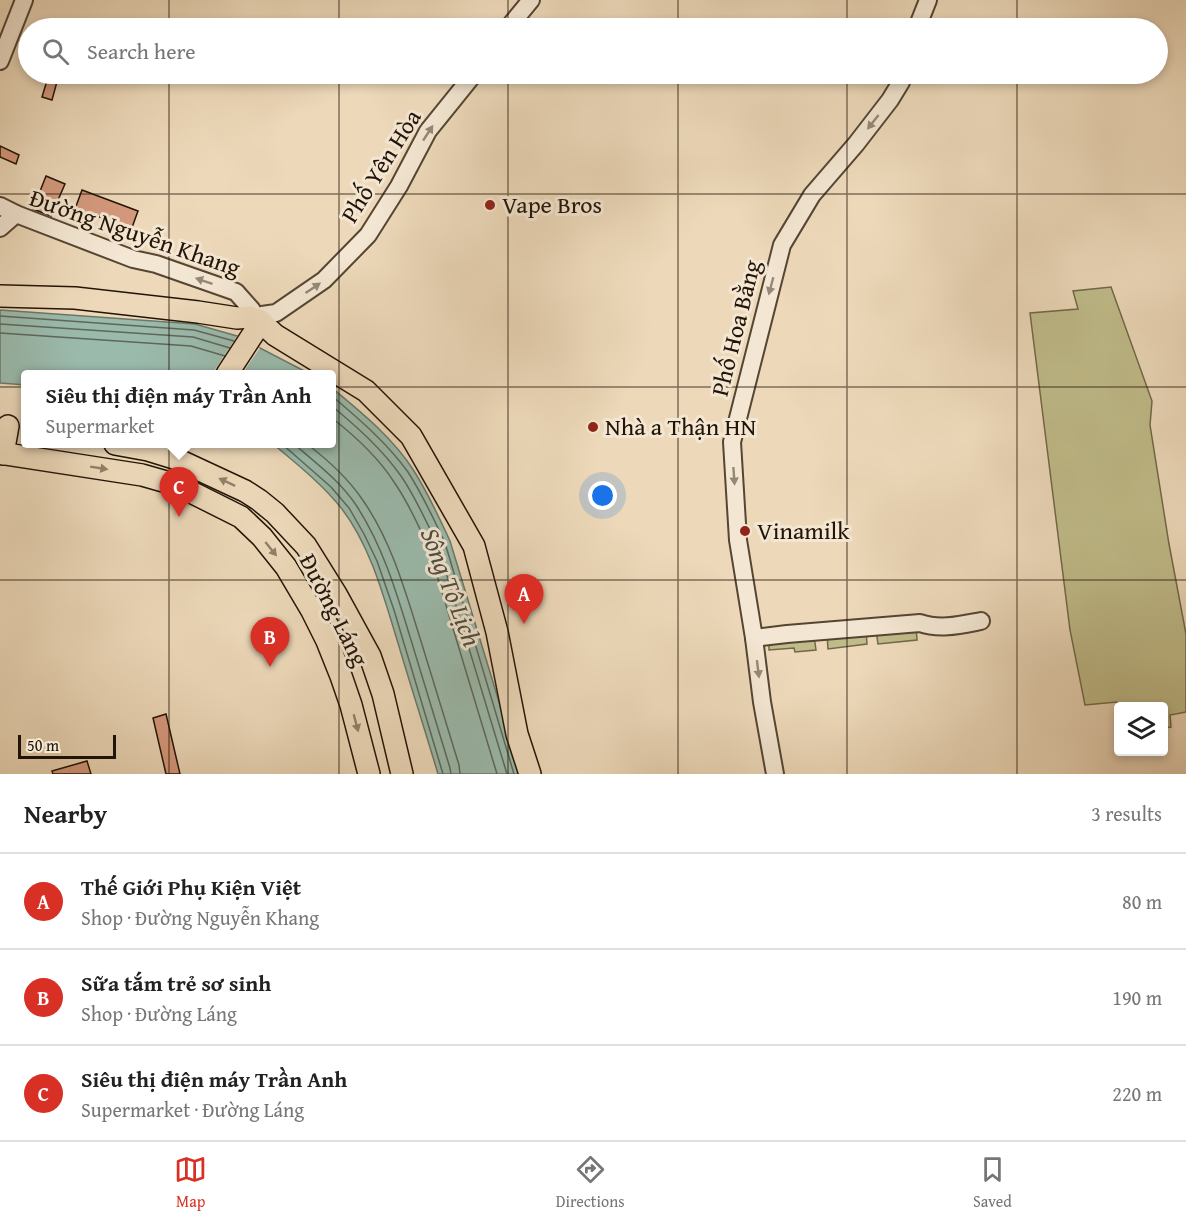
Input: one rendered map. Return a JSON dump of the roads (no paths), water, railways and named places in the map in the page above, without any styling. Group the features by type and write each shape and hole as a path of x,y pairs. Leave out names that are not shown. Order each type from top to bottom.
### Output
{"main road":[{"name":"Đường Nguyễn Khang","path":"0,296 75,298 237,318 256,317 275,335 332,370"},
{"path":"230,370 257,328 256,317"},
{"name":"Đường Nguyễn Khang","path":"336,373 366,391 411,436 474,546 497,632 517,734 530,774"},
{"path":"2,453 11,426"},
{"name":"Đường Láng","path":"137,448 178,451 259,500 275,513 306,546 370,656 383,694 400,764"},
{"name":"Đường Láng","path":"2,453 142,475 177,485 241,517 262,537 286,567 312,611 341,676 367,768"},
{"path":"367,768 400,764"}],"street":[{"path":"0,61 24,0"},
{"path":"516,18 531,0"},
{"path":"921,18 928,0"},
{"name":"Phố Yên Hòa","path":"256,317 276,313 324,280 369,235 399,186 428,131 466,84"},
{"name":"Phố Hoa Bằng","path":"775,774 738,540 732,442 782,245 812,195 856,144 900,84"},
{"path":"0,206 16,214"},
{"name":"Đường Nguyễn Khang","path":"0,228 16,214 133,259 156,264 236,292 256,317"},
{"path":"754,639 787,634 920,623 932,627 954,626 981,621"}],"water":[{"path":"0,310 195,324 237,336 302,370 21,370 21,385 0,383"},
{"name":"Sông Tô Lịch","path":"336,391 376,426 406,459 424,488 450,541 521,774 438,774 382,591 369,556 342,509 309,475 278,448 336,448"}],"place":[{"name":"Vape Bros","path":"490,205"},
{"name":"Nhà a Thận HN","path":"593,427"},
{"name":"Siêu thị điện máy Trần Anh","path":"179,517"},
{"name":"Vinamilk","path":"745,531"},
{"name":"Thế Giới Phụ Kiện Việt","path":"524,624"},
{"name":"Sữa tắm trẻ sơ sinh","path":"270,667"}]}
